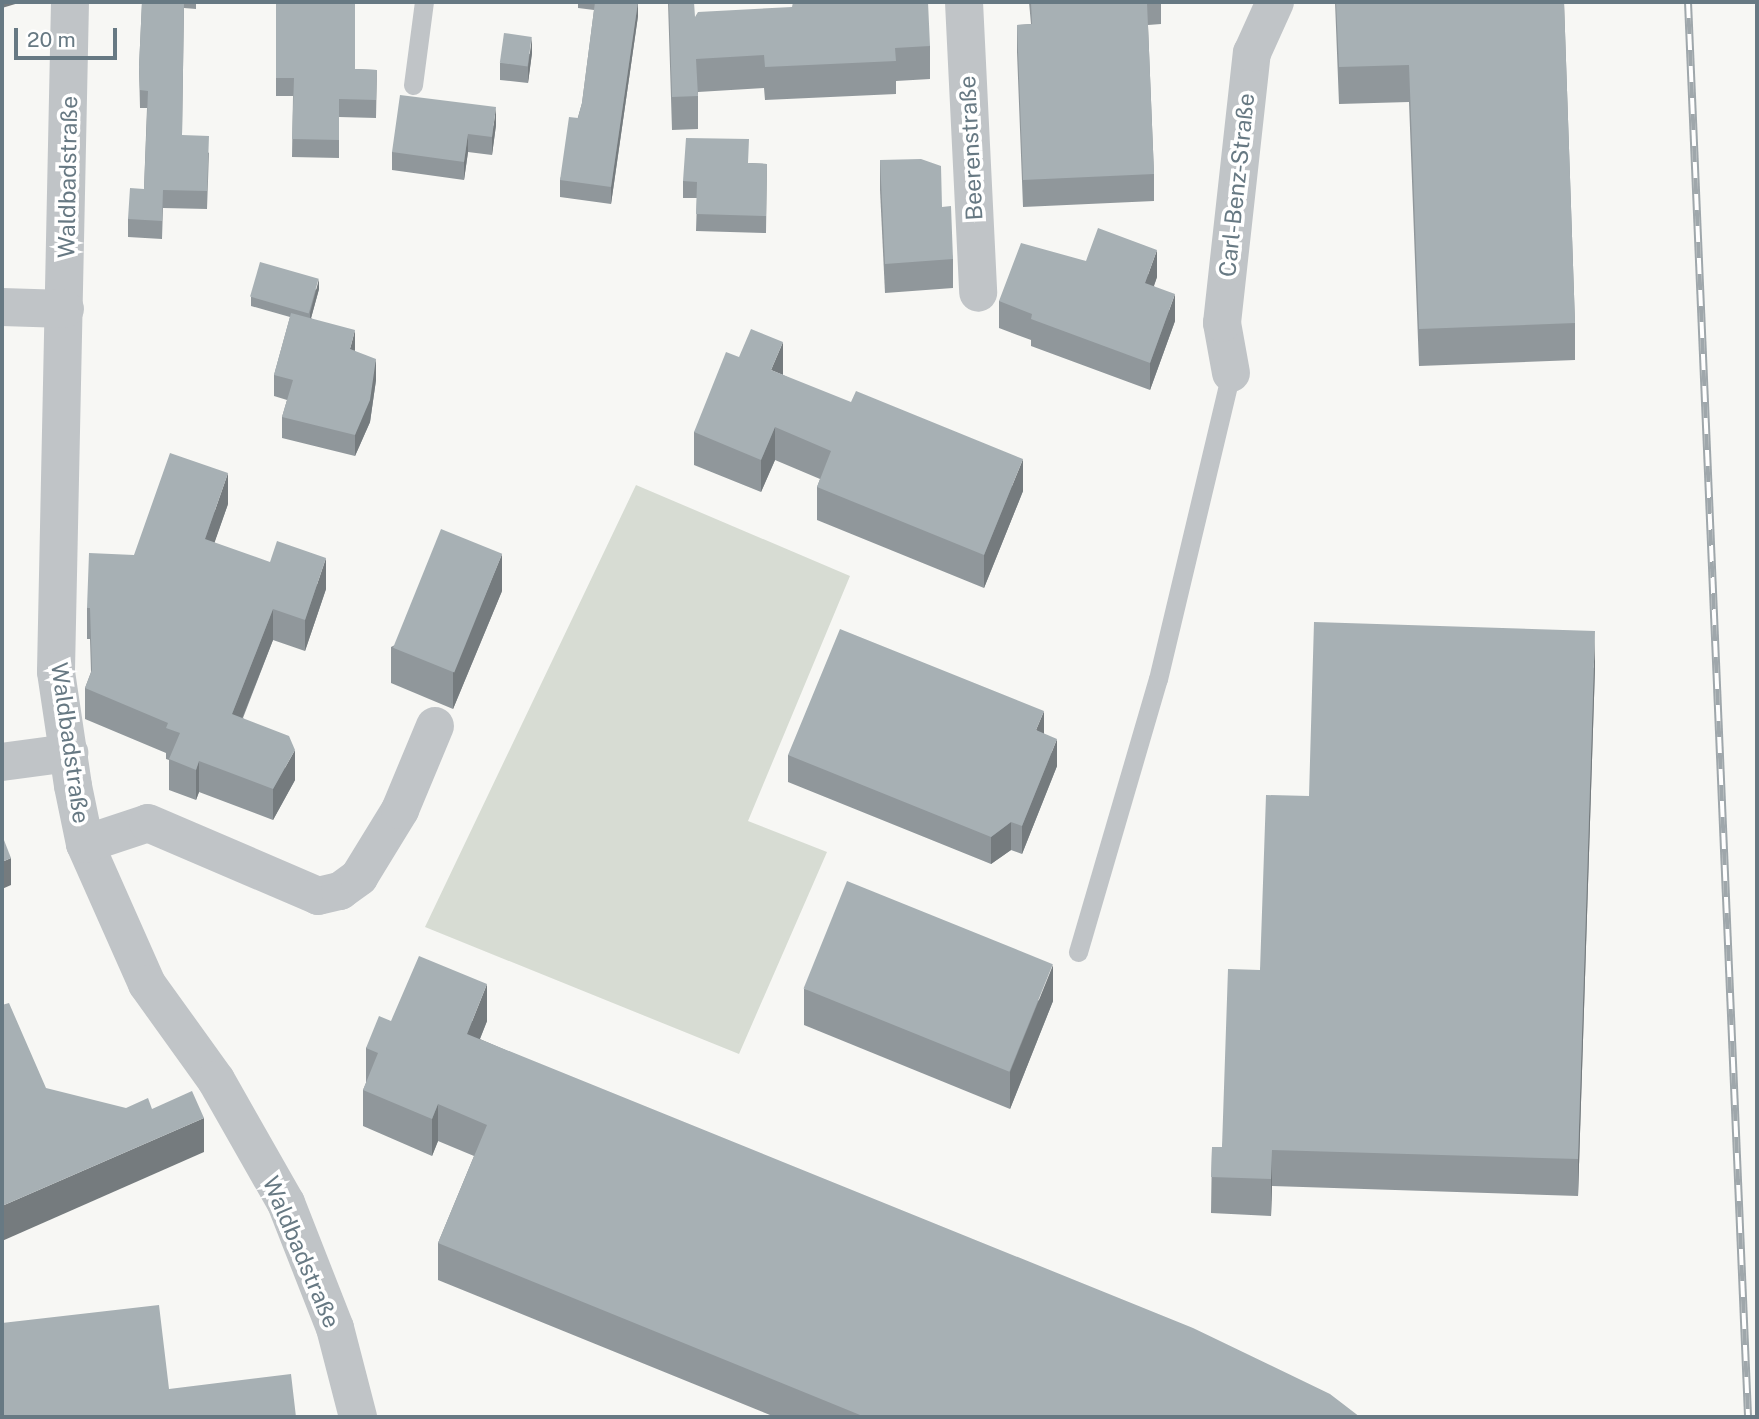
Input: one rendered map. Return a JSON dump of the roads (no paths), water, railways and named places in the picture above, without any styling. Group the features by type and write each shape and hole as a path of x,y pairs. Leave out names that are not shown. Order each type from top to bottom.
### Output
{"street":[{"name":"Waldbadstraße","path":"70,2 56,672 85,845 148,984 216,1080 286,1203 335,1328 358,1417"},
{"name":"Beerenstraße","path":"964,2 978,293"},
{"name":"Carl-Benz-Straße","path":"1231,373 1222,323 1252,53 1275,2"},
{"path":"2,307 65,309"},
{"path":"85,845 148,823 318,897 340,891 359,877 400,810 435,726"},
{"path":"2,762 69,753"}],"lane":[{"path":"413,85 424,2"},
{"path":"1078,952 1158,679 1231,373"}],"railway":[{"path":"1688,2 1748,1417"}]}
